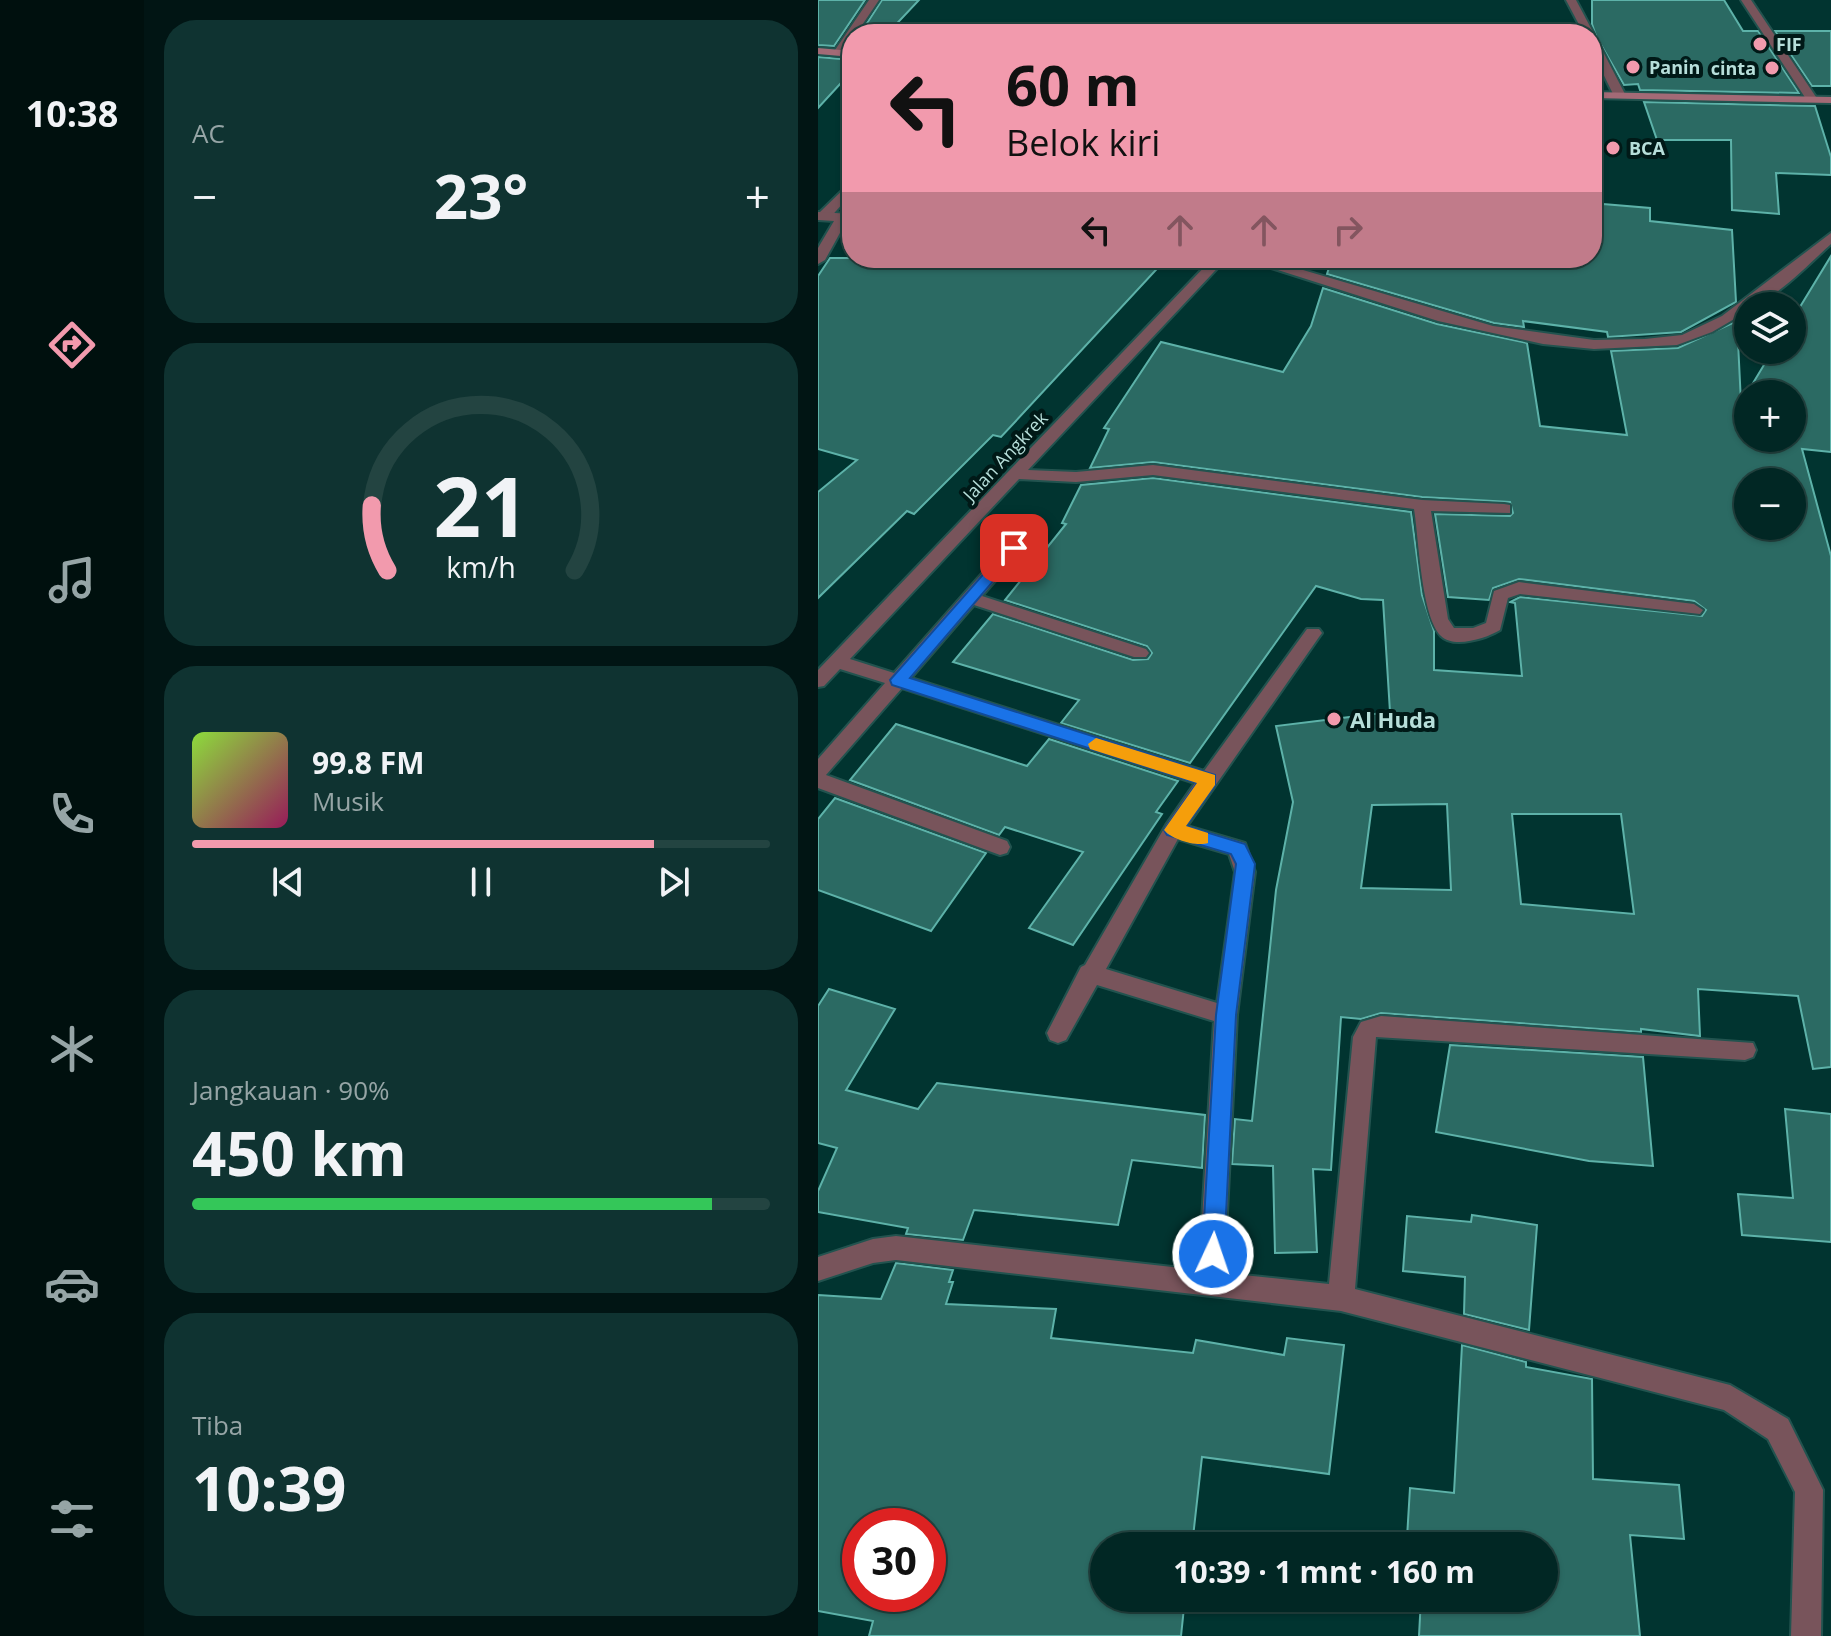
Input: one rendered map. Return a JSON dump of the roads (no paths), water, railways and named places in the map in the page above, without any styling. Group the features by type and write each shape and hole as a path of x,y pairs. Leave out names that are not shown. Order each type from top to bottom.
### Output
{"main road":[{"path":"818,51 842,53"},
{"path":"1602,95 1831,100"}],"street":[{"path":"858,24 874,0"},
{"path":"1571,0 1584,24"},
{"path":"1746,0 1812,100"},
{"path":"838,53 842,47"},
{"path":"1602,60 1620,96"},
{"path":"820,216 842,195"},
{"path":"820,216 842,218"},
{"path":"818,260 842,225"},
{"path":"1280,268 1455,322 1560,342 1615,346 1683,339 1725,321 1786,278 1831,237"},
{"name":"Jalan Angkrek","path":"818,681 1211,268"},
{"path":"1017,474 1076,477 1153,470 1422,505 1504,509"},
{"path":"1422,505 1439,620 1449,634 1477,635 1494,626 1500,595 1519,588 1694,610"},
{"path":"818,772 1014,548"},
{"path":"970,598 1140,653"},
{"path":"1058,1033 1089,973 1173,830 1313,633"},
{"path":"837,661 1208,780"},
{"path":"818,780 1000,847"},
{"path":"1173,830 1238,849 1243,855 1245,872 1226,1015 1211,1284"},
{"path":"1089,973 1226,1015"},
{"path":"1341,1298 1364,1037 1369,1029 1381,1026 1745,1050"},
{"path":"818,1269 873,1251 896,1248 1341,1298 1730,1398 1778,1429 1809,1490 1806,1636"}],"place":[{"name":"FIF","path":"1760,44"},
{"name":"Panin","path":"1633,67"},
{"name":"cinta","path":"1772,68"},
{"name":"BCA","path":"1613,148"},
{"name":"Al Huda","path":"1334,719"}]}
